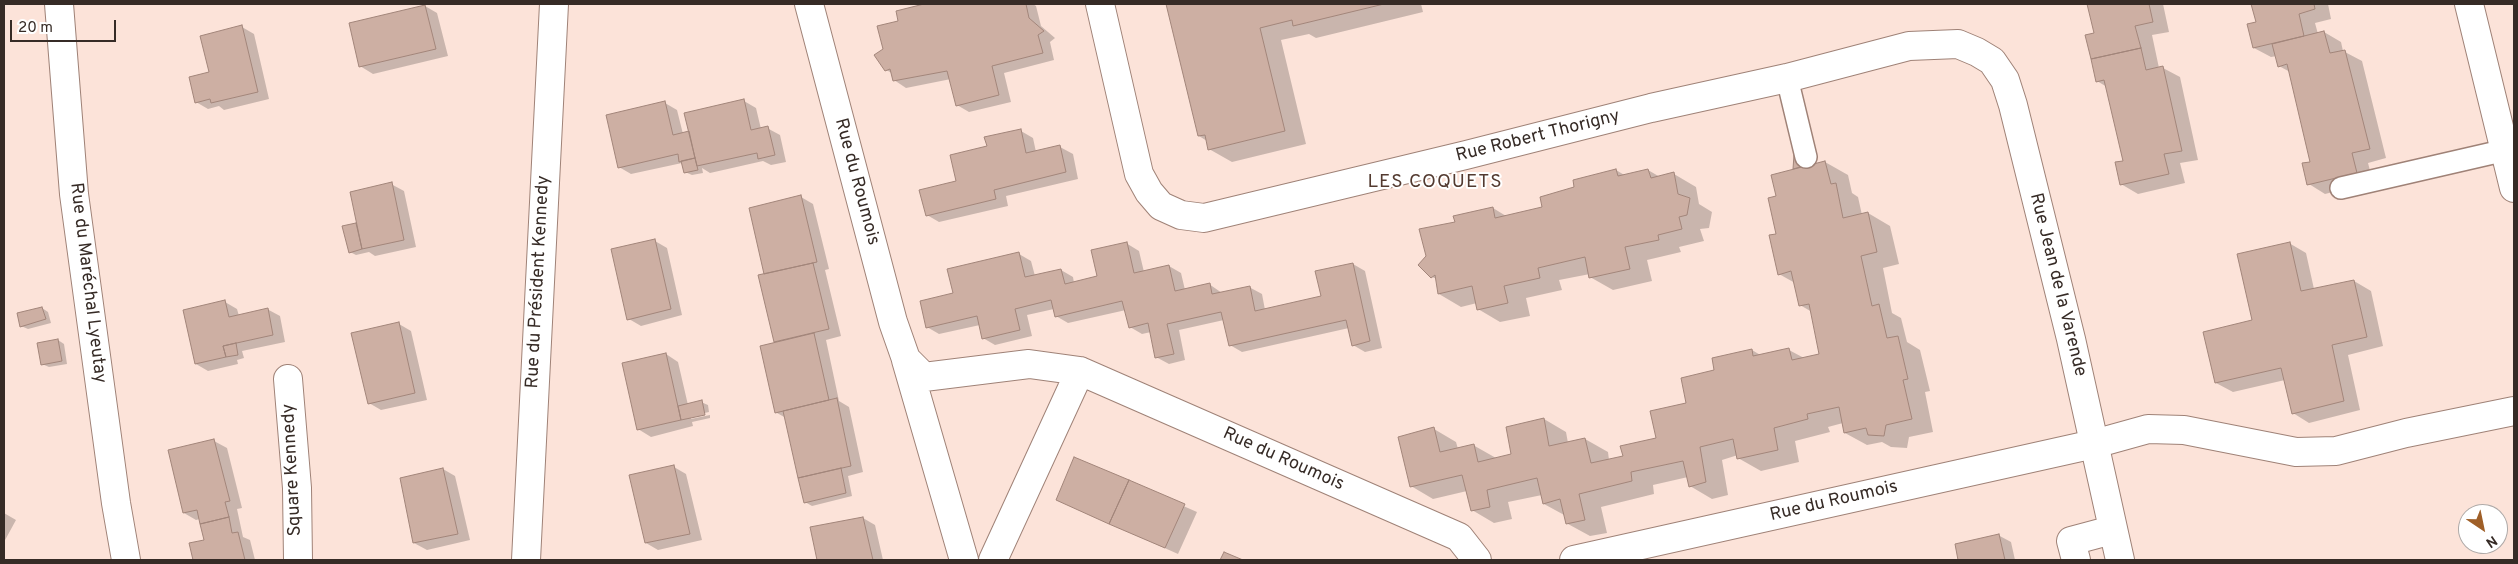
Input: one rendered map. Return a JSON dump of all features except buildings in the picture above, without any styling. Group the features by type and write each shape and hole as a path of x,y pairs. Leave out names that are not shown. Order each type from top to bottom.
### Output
{"street":[{"name":"Rue du Maréchal Lyeutay","path":"59,4 74,194 116,502 126,560"},
{"name":"Rue du Président Kennedy","path":"526,560 554,4"},
{"name":"Rue du Roumois","path":"809,4 891,312 964,560"},
{"name":"Rue Robert Thorigny","path":"1100,4 1139,174 1149,192 1162,206 1181,215 1204,218 1466,156 1651,108 1787,78 1908,46 1958,44 1977,52"},
{"path":"2469,4 2514,188"},
{"name":"Rue Jean de la Varende","path":"1977,52 1992,61 2005,80 2013,105 2071,339 2120,560"},
{"name":"Rue du Roumois","path":"906,359 924,378 1029,364 1080,371 1459,537 1477,560"},
{"path":"993,560 1080,371"},
{"name":"Square Kennedy","path":"288,379 297,488 298,560"},
{"name":"Rue du Roumois","path":"1574,560 2094,444 2148,429 2163,428 2296,452 2336,451 2406,433 2514,411"},
{"path":"2076,560 2071,540 2112,530"}],"lane":[{"path":"1787,78 1806,157"},
{"path":"2341,188 2506,150"}],"district":[{"name":"LES COQUETS","path":"1435,183"}]}
